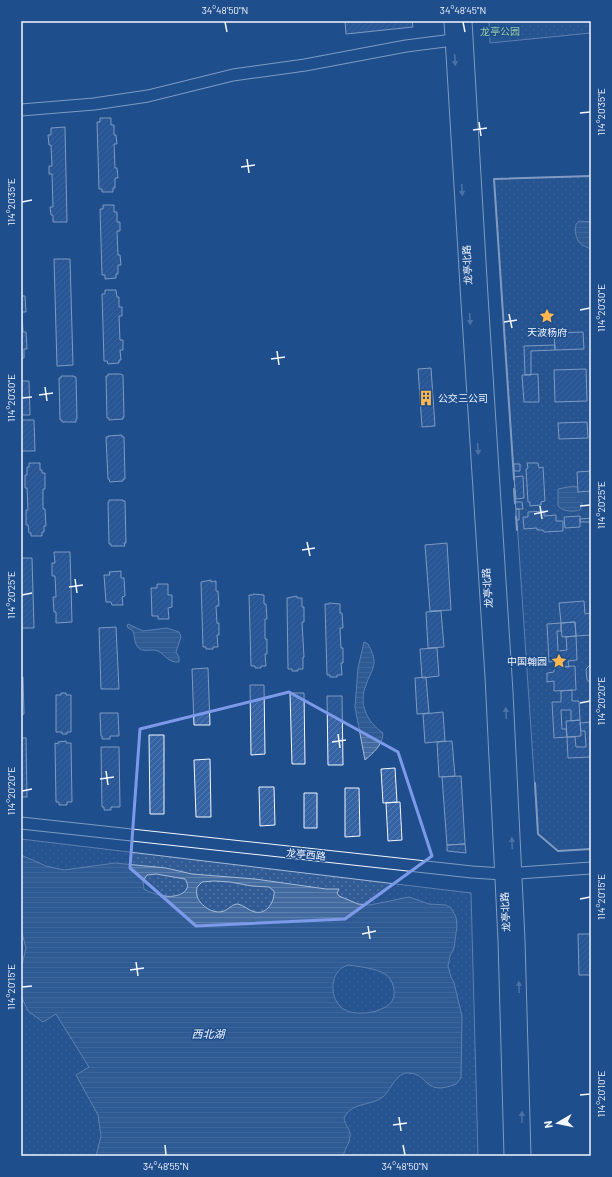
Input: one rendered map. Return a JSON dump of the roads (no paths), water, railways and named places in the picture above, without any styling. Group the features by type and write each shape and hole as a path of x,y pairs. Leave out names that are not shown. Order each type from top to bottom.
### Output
{"main road":[{"name":"龙亭北路","path":"452,21 493,678 508,874 517,940 523,1156"},
{"name":"龙亭北路","path":"464,21 504,677 508,874 506,940 512,1156"}],"street":[{"path":"21,110 94,104 148,96 233,75 305,65 406,46 454,40"},
{"name":"龙亭西路","path":"21,823 472,872 508,874 591,868"}],"water":[{"path":"579,221 591,222 591,250 581,244 577,239 576,224"},
{"path":"573,486 578,487 578,492 581,492 582,504 580,510 572,511 563,509 558,506 558,489"},
{"path":"128,624 143,631 167,628 179,632 181,637 176,652 179,657 179,662 170,660 158,651 141,650 135,643 133,631 127,627"},
{"path":"364,642 368,644 374,659 374,664 364,692 364,706 368,718 372,724 383,733 383,737 379,745 365,760 355,707 358,668"},
{"name":"西北湖","path":"21,855 46,866 64,870 115,863 166,868 192,874 255,879 326,889 339,889 337,893 339,896 358,904 370,905 409,897 429,904 446,905 451,908 456,917 457,926 454,948 450,956 448,966 462,1016 461,1078 456,1084 438,1088 428,1084 415,1074 404,1073 397,1078 383,1097 373,1102 353,1108 345,1116 344,1121 350,1136 343,1156 96,1156 101,1136 98,1115 76,1075 89,1067 56,1014 43,1022 28,1011 21,996 21,969 26,948 21,929","holes":["156,874 185,879 187,884 186,891 179,895 162,896 144,889 143,881 147,875","202,882 230,882 269,887 274,891 274,895 272,903 263,911 253,911 238,904 224,911 216,912 208,909 199,900 197,895 197,887","349,965 363,967 377,970 388,976 394,990 392,1001 383,1008 367,1013 346,1011 336,1000 333,987 335,976 343,967"]}],"waterway":[{"path":"582,497 591,498"}],"place":[{"name":"天波杨府","path":"547,316"},
{"name":"公交三公司","path":"426,398"},
{"name":"中国翰园","path":"559,661"}],"park label":[{"name":"龙亭公园","path":"500,31"}]}
